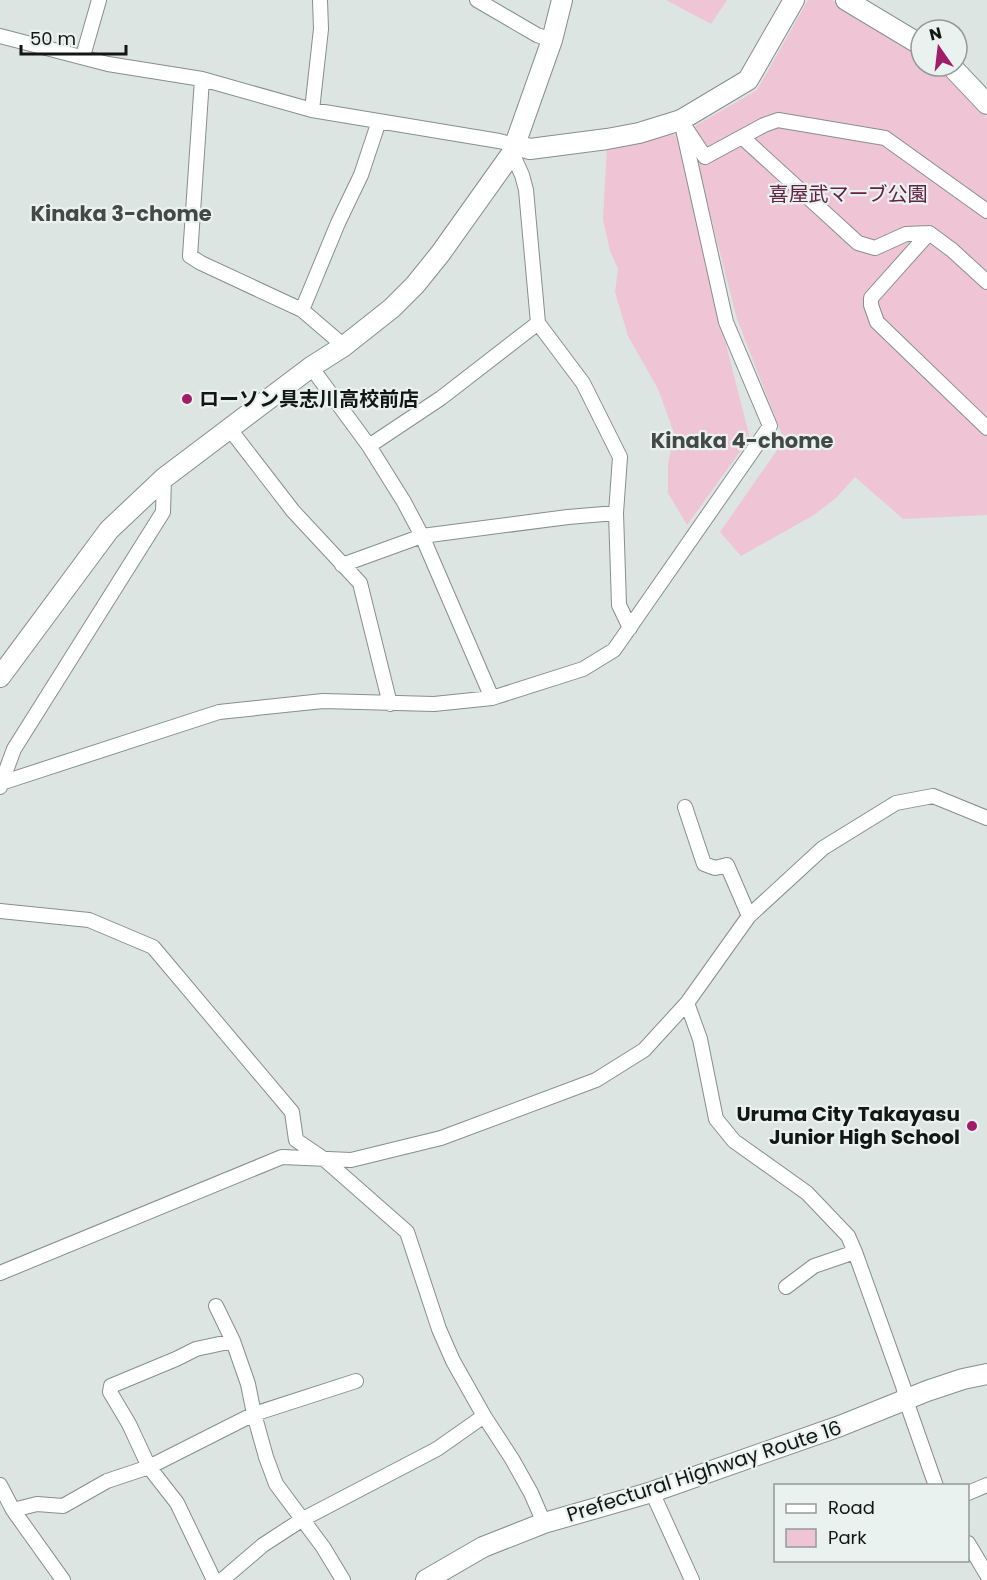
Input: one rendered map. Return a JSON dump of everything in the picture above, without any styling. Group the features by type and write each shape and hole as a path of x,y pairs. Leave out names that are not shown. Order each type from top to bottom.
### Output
{"main road":[{"path":"0,677 109,530 164,478 311,366 344,346 392,308 415,285 440,254 514,149 552,40 562,0"},
{"path":"514,149 608,139 639,133 681,120 748,80 794,0"},
{"path":"846,0 909,38"},
{"path":"962,78 987,104"},
{"name":"Prefectural Highway Route 16","path":"436,1577 483,1547 544,1523 652,1492 840,1426 906,1399 963,1379 987,1374"}],"street":[{"path":"83,56 99,0"},
{"path":"312,110 321,29 320,0"},
{"path":"477,0 537,35 552,40"},
{"path":"0,36 108,64 202,79 312,110 499,141 514,149 526,189 538,322 583,383 620,457 616,513 619,604 630,628"},
{"path":"202,79 190,256 302,310 344,346"},
{"path":"681,120 705,158 764,125 778,120 885,138 987,211"},
{"path":"1,785 219,712 322,701 434,704 492,698 583,669 614,650 770,426 726,321 681,120"},
{"path":"302,310 338,223 361,175 379,121"},
{"path":"742,137 858,243 876,248 906,234 929,233 952,250 987,282"},
{"path":"929,233 871,298 871,305 877,322 987,428"},
{"path":"369,446 441,398 538,322"},
{"path":"311,366 369,446 423,536 492,698"},
{"path":"229,428 293,511 360,584 390,704"},
{"path":"1,785 14,749 163,512 164,478"},
{"path":"342,565 423,536 616,513"},
{"path":"0,1273 282,1157 351,1160 441,1138 596,1080 644,1050 687,1003 749,916 823,848 896,803 933,796 987,818"},
{"path":"686,807 704,864 715,868 727,865 749,916"},
{"path":"0,911 90,920 153,947 292,1112 296,1140 324,1159 407,1232 439,1329 453,1361 531,1493 544,1523"},
{"path":"687,1003 700,1039 716,1119 734,1141 807,1193 848,1236 903,1386 936,1484"},
{"path":"786,1287 814,1266 855,1252"},
{"path":"216,1306 233,1341 248,1384 266,1457 276,1484 323,1547 343,1580"},
{"path":"214,1580 177,1503 149,1467 129,1424 110,1392 111,1386 196,1349 233,1341"},
{"path":"13,1510 37,1504 63,1506 107,1481 149,1467 254,1414 356,1381"},
{"path":"222,1580 263,1545 303,1519 437,1449 484,1416"},
{"path":"0,1485 13,1510 63,1580"},
{"path":"969,1493 987,1485"},
{"path":"652,1492 692,1580"},
{"path":"969,1545 987,1575"}],"green space":[{"path":"666,0 727,0 711,24"},
{"name":"喜屋武マーブ公園","path":"808,0 832,0 909,48 909,78 949,78 987,118 987,515 903,519 855,477 836,498 814,515 741,556 720,532 784,440 737,319 690,129 757,90"},
{"path":"679,134 721,325 750,438 687,525 668,493 668,465 674,433 658,389 628,336 615,292 618,269 610,251 603,220 607,144"}],"place":[{"name":"ローソン具志川高校前店","path":"187,399"},
{"name":"Uruma City Takayasu Junior High School","path":"972,1126"}],"district":[{"name":"Kinaka 3-chome","path":"121,213"},
{"name":"Kinaka 4-chome","path":"742,440"}]}
